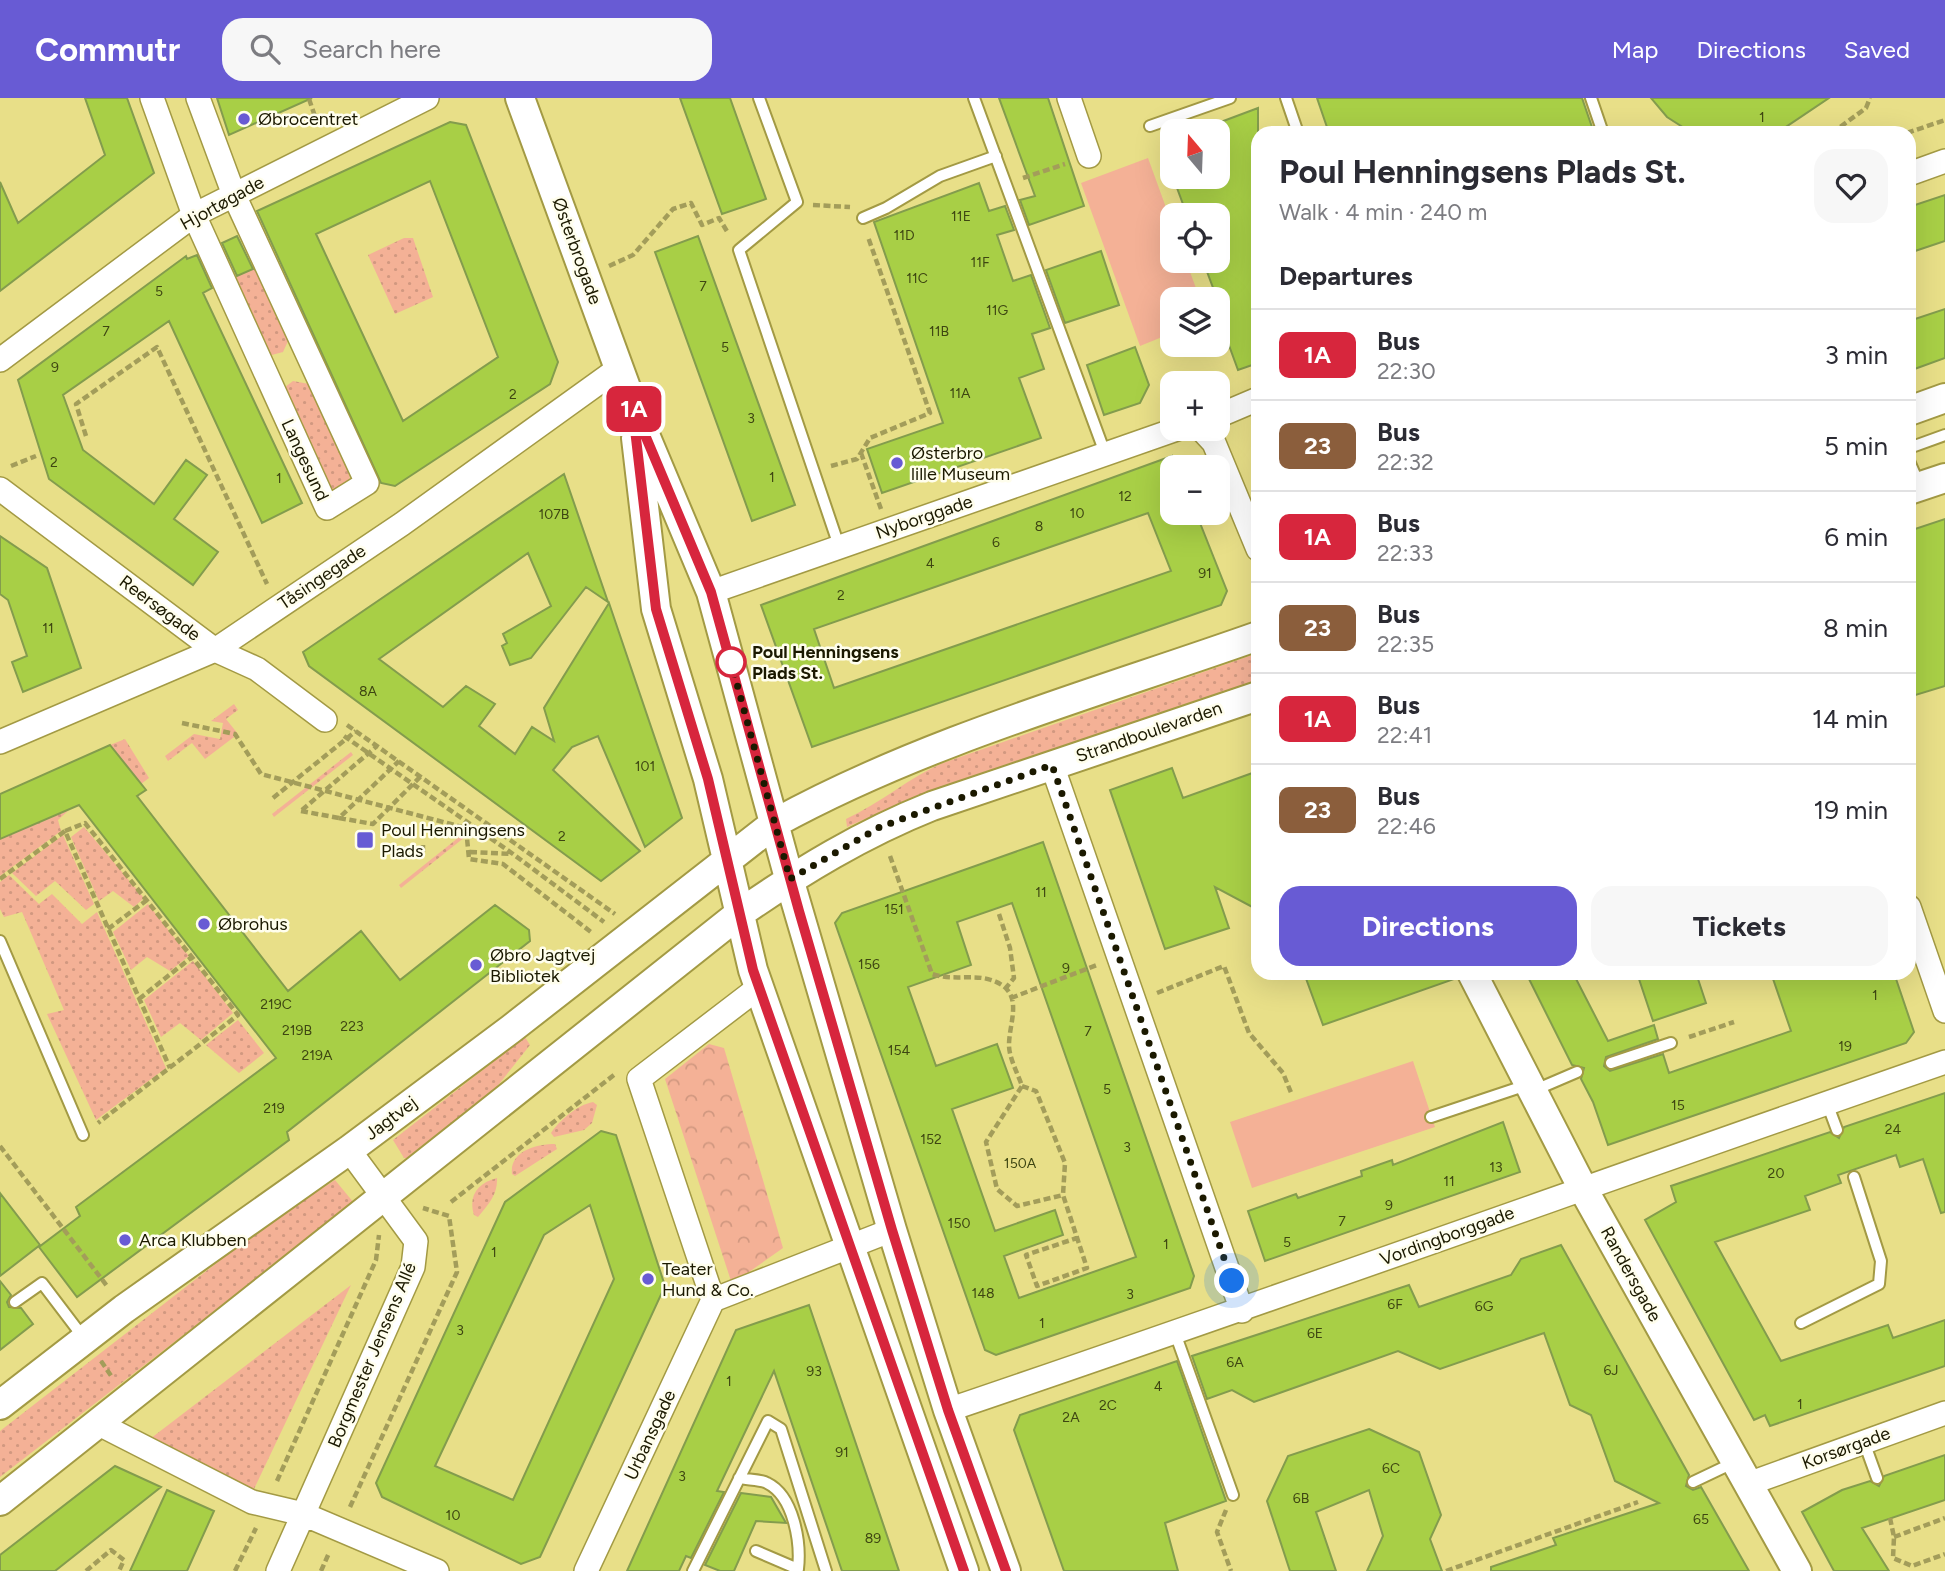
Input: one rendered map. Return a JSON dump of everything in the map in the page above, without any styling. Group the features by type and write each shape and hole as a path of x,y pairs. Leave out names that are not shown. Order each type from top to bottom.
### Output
{"street":[{"name":"Langesund","path":"152,98 194,215 327,508 367,483 234,195 198,98"},
{"name":"Hjortøgade","path":"0,360 194,215 427,98"},
{"name":"Østerbrogade","path":"520,98 632,404 711,592 790,879 892,1230 948,1410 1006,1571"},
{"path":"1069,98 1089,156"},
{"path":"1916,171 1945,161"},
{"name":"Tåsingegade","path":"0,742 215,650 402,524 619,368"},
{"path":"1916,408 1945,398"},
{"path":"1230,411 1251,402"},
{"name":"Østerbrogade","path":"632,404 656,609 708,779 758,988 964,1571"},
{"name":"Nyborggade","path":"711,592 1160,435"},
{"path":"1212,441 1251,532"},
{"name":"Reersøgade","path":"0,489 215,650 257,669 325,720"},
{"path":"775,823 822,796 895,764 1251,638"},
{"name":"Strandboulevarden","path":"739,914 790,879 880,827 1052,765 1251,698"},
{"path":"1052,765 1242,1311"},
{"name":"Jagtvej","path":"0,1405 124,1309 349,1150 775,823"},
{"path":"0,1501 739,914"},
{"path":"1916,927 1945,1012"},
{"name":"Randersgade","path":"1476,980 1582,1187 1797,1571"},
{"path":"758,988 639,1079 713,1300 892,1230"},
{"name":"Vordingborggade","path":"948,1410 1242,1311 1582,1187 1945,1062"},
{"name":"Borgmester Jensens Allé","path":"278,1571 413,1267 416,1241 349,1150"},
{"name":"Urbansgade","path":"586,1571 713,1300"},
{"path":"912,1423 948,1410"},
{"name":"Korsørgade","path":"1741,1473 1864,1442 1945,1413"},
{"path":"99,1424 252,1502 303,1514 437,1571"}],"lane":[{"path":"759,98 797,202 739,250 839,546"},
{"path":"974,98 1105,453"},
{"path":"1150,126 1230,98"},
{"path":"1286,98 1296,126"},
{"path":"1591,98 1601,126"},
{"path":"863,218 886,208 940,176 996,156"},
{"path":"1916,445 1945,435"},
{"path":"0,941 83,1135"},
{"path":"1611,1063 1671,1043"},
{"path":"1432,1117 1577,1072"},
{"path":"1827,1103 1837,1130"},
{"path":"1801,1324 1879,1284 1881,1261 1854,1177"},
{"path":"15,1302 42,1283 84,1340"},
{"path":"1175,1333 1231,1499"},
{"path":"695,1570 768,1421 781,1429 826,1571"},
{"path":"1864,1442 1877,1478"},
{"path":"1693,1482 1741,1473"},
{"path":"739,1478 767,1483 788,1502 799,1557 798,1569 756,1551"}],"path":[{"path":"1842,126 1866,108 1870,98"},
{"path":"1916,130 1945,120"},
{"path":"1006,184 1089,156"},
{"path":"797,202 859,208 930,412 870,438 857,458 814,471"},
{"path":"587,277 633,255 673,209 691,203 702,225 719,218"},
{"path":"86,436 76,404 157,347 278,607"},
{"path":"861,453 872,474 887,530"},
{"path":"0,470 36,456"},
{"path":"325,720 338,719 421,776 626,940"},
{"path":"325,720 369,754 513,854 626,940"},
{"path":"182,723 235,734 261,774 466,828 469,859 503,864 626,940"},
{"path":"273,798 356,731"},
{"path":"377,746 301,811 373,824 421,776"},
{"path":"339,818 399,761"},
{"path":"0,879 65,831 85,823 238,1015 83,1135"},
{"path":"880,827 932,974 948,979 991,979 1005,989 1011,998 1016,1009 1009,1046 1022,1086"},
{"path":"65,831 170,1068"},
{"path":"423,845 424,853"},
{"path":"470,852 513,854"},
{"path":"108,929 146,900"},
{"path":"999,914 1010,948 1014,978 1005,989"},
{"path":"139,999 192,957"},
{"path":"1133,999 1166,990 1224,966 1249,1033 1283,1073 1292,1095"},
{"path":"1011,998 1088,968"},
{"path":"1671,1043 1734,1022"},
{"path":"451,1202 615,1074 639,1079"},
{"path":"1022,1086 1037,1091 1065,1163 1063,1195 1087,1268 1037,1286 1026,1255 1077,1238"},
{"path":"1022,1086 986,1142 997,1189 1017,1206 1063,1195"},
{"path":"0,1146 124,1309"},
{"path":"235,1571 376,1260 385,1197 449,1216 457,1272 321,1571"},
{"path":"84,1340 130,1400"},
{"path":"1231,1499 1217,1532 1231,1571"},
{"path":"1446,1571 1638,1502"},
{"path":"1890,1518 1894,1537 1893,1558 1912,1566 1945,1554"},
{"path":"1894,1537 1945,1518"},
{"path":"86,1571 111,1550 124,1560 119,1571"}],"green space":[{"path":"1148,158 1164,203 1160,203 1160,273 1190,273 1196,287 1160,287 1160,338 1140,346 1081,183"},
{"path":"404,238 413,238 433,297 395,314 368,255"},
{"path":"256,267 289,339 283,352 268,356 232,278"},
{"path":"293,381 309,384 349,472 350,480 337,491 331,491 283,394 285,387"},
{"path":"1251,655 1251,685 1212,695 921,794 847,827 846,819 943,763"},
{"path":"234,704 238,710 226,719 238,734 205,759 192,743 168,761 165,756 194,734 220,739 223,723 211,721"},
{"path":"125,739 149,778 141,784 110,745"},
{"path":"351,752 353,755 274,817 272,814"},
{"path":"69,810 58,820 61,831 0,876 0,839"},
{"path":"84,827 144,898 134,907 113,891 99,901 71,837"},
{"path":"468,830 470,833 401,888 399,885"},
{"path":"63,835 94,904 86,910 55,881 36,896 12,873"},
{"path":"9,875 39,904 52,894 82,924 97,912 166,1068 96,1120 47,1014 64,1010 22,912 4,917 0,909 0,882"},
{"path":"148,904 189,956 170,971 147,957 131,970 113,932"},
{"path":"193,961 233,1013 201,1040 180,1023 161,1037 144,1000"},
{"path":"238,1020 264,1053 239,1073 206,1045"},
{"path":"525,1037 530,1045 496,1088 409,1158 404,1158 393,1140"},
{"path":"709,1044 724,1048 783,1248 732,1284 665,1079"},
{"path":"1413,1061 1435,1127 1252,1188 1230,1122"},
{"path":"593,1102 597,1105 592,1123 584,1130 554,1137 551,1133 564,1118 581,1106"},
{"path":"555,1144 557,1149 515,1176 512,1174 512,1166 520,1154 540,1145"},
{"path":"497,1178 492,1199 478,1217 474,1215 472,1201 476,1191"},
{"path":"335,1180 354,1203 0,1477 0,1431 276,1217"},
{"path":"351,1285 253,1491 146,1442"}],"building":[{"path":"85,98 127,98 154,173 0,291 0,182 18,223 105,155"},
{"name":"Øbrocentret","path":"217,98 312,98 229,135"},
{"path":"680,98 730,98 766,199 722,214"},
{"path":"999,98 1048,98 1084,206 1029,225 1020,200 1035,196"},
{"path":"1317,98 1582,98 1592,126 1327,126"},
{"path":"1651,98 1829,98 1787,126 1681,126 1667,117"},
{"path":"1258,108 1258,126 1251,126 1251,365 1238,370 1230,348 1230,287 1213,287 1208,273 1230,273 1230,203 1183,203 1177,189 1230,189 1229,119"},
{"path":"450,122 466,125 558,362 550,384 395,486 381,483 257,211","holes":["430,181 498,357 403,421 316,234"]},
{"path":"979,183 989,211 1005,206 1014,230 997,235 1013,281 1031,275 1050,328 1032,334 1044,369 1019,378 1041,438 882,493 867,449 943,423 874,222"},
{"path":"1945,195 1945,241 1916,251 1916,205"},
{"path":"237,236 253,269 237,276 222,243"},
{"path":"698,236 795,505 752,521 655,252"},
{"path":"1101,251 1119,305 1065,323 1046,270"},
{"path":"197,255 212,288 203,293 302,503 262,523 169,321 63,395 83,450 154,504 186,460 207,475 174,519 218,552 193,585 49,479 18,380 186,256 187,259"},
{"path":"1945,309 1945,358 1916,368 1916,319"},
{"path":"1135,347 1149,385 1140,403 1104,415 1087,365"},
{"path":"1160,460 1160,525 1201,525 1227,591 1221,605 812,747 761,605","holes":["1148,513 1171,571 834,688 814,629"]},
{"path":"564,474 608,602 586,587 531,658 510,665 502,646 507,643 503,634 551,606 528,553 379,659 443,707 466,686 495,704 479,726 515,754 532,727 554,741 544,708 609,603 682,818 645,847 598,736 572,747 553,770 640,851 601,881 309,666 303,652"},
{"path":"1945,519 1945,686 1916,695 1916,529"},
{"path":"0,536 47,568 81,668 23,692 12,662 27,656 8,600 0,594"},
{"path":"110,745 146,790 137,796 288,991 361,931 400,980 495,905 529,930 530,941 287,1132 289,1140 77,1297 39,1247 80,1216 76,1207 276,1058 79,805 0,839 0,794"},
{"path":"1172,768 1183,798 1251,774 1251,906 1215,887 1229,928 1165,949 1110,790"},
{"path":"1043,842 1194,1276 1190,1288 996,1355 985,1350 835,923 842,913","holes":["1012,903 1136,1257 1019,1298 1004,1256 1063,1235 1055,1210 995,1231 952,1109 1013,1088 997,1044 936,1066 908,987 971,965 957,922"]},
{"path":"1307,980 1451,980 1323,1025"},
{"path":"1530,980 1577,980 1608,1041 1654,1025 1658,1039 1606,1057 1604,1066 1610,1071 1663,1054 1669,1073 1791,1031 1773,980 1896,980 1914,1032 1906,1043 1608,1145 1593,1102 1581,1079 1584,1068 1572,1065"},
{"path":"1639,980 1698,980 1706,1003 1653,1021"},
{"path":"1945,1093 1945,1212 1941,1213 1923,1159 1900,1167 1896,1155 1838,1175 1841,1183 1805,1196 1810,1210 1715,1242 1781,1361 1888,1325 1893,1338 1945,1320 1945,1366 1770,1426 1765,1415 1754,1420 1645,1220 1676,1202 1671,1186 1830,1132 1839,1138 1844,1127"},
{"path":"1503,1122 1520,1172 1265,1261 1248,1211 1296,1194 1298,1198 1362,1176 1361,1171 1392,1160 1393,1165"},
{"path":"601,1131 616,1135 665,1286 540,1557 521,1564 382,1497 376,1483 505,1202","holes":["590,1205 614,1279 513,1500 435,1466 544,1235"]},
{"path":"0,1193 40,1245 0,1276"},
{"path":"1561,1245 1689,1475 1686,1486 1693,1490 1701,1487 1749,1571 1491,1571 1491,1567 1556,1545 1553,1538 1659,1503 1615,1481 1591,1415 1570,1405 1544,1333 1440,1369 1398,1351 1254,1402 1232,1390 1207,1399 1192,1356 1409,1285 1419,1307 1511,1275 1521,1259"},
{"path":"0,1281 11,1295 7,1302 9,1307 21,1308 33,1324 0,1350"},
{"path":"809,1305 899,1571 842,1571 774,1371 717,1491 724,1492 691,1558 686,1556 679,1571 627,1571 736,1330"},
{"path":"1177,1361 1226,1501 1165,1523 1178,1571 1064,1571 1014,1430 1020,1415"},
{"path":"1369,1429 1419,1452 1441,1515 1430,1539 1442,1571 1367,1571 1383,1536 1369,1490 1316,1512 1336,1571 1290,1571 1267,1501 1288,1456"},
{"path":"1945,1455 1945,1500 1862,1528 1889,1571 1834,1571 1802,1512 1842,1490 1870,1481 1879,1486 1884,1476"},
{"path":"115,1466 161,1487 55,1571 0,1571 0,1555"},
{"path":"167,1490 214,1511 187,1571 130,1571"},
{"path":"741,1493 771,1497 786,1523 756,1521 734,1571 720,1571 705,1565"}],"bus line":[{"name":"1A","path":"964,1571 753,970 708,779 656,609 632,404 711,592 799,911 892,1230 948,1410 1006,1571"}],"place":[{"name":"Øbrocentret","path":"244,119"},
{"name":"Østerbro lille Museum","path":"897,463"},
{"name":"Poul Henningsens Plads St.","path":"731,662"},
{"name":"Poul Henningsens Plads","path":"365,840"},
{"name":"Øbrohus","path":"204,924"},
{"name":"Øbro Jagtvej Bibliotek","path":"476,965"},
{"name":"Arca Klubben","path":"125,1240"},
{"name":"Teater Hund & Co.","path":"648,1279"}],"route":[{"path":"731,662 790,879 842,846 880,827 932,806 1052,765 1232,1281"}]}
